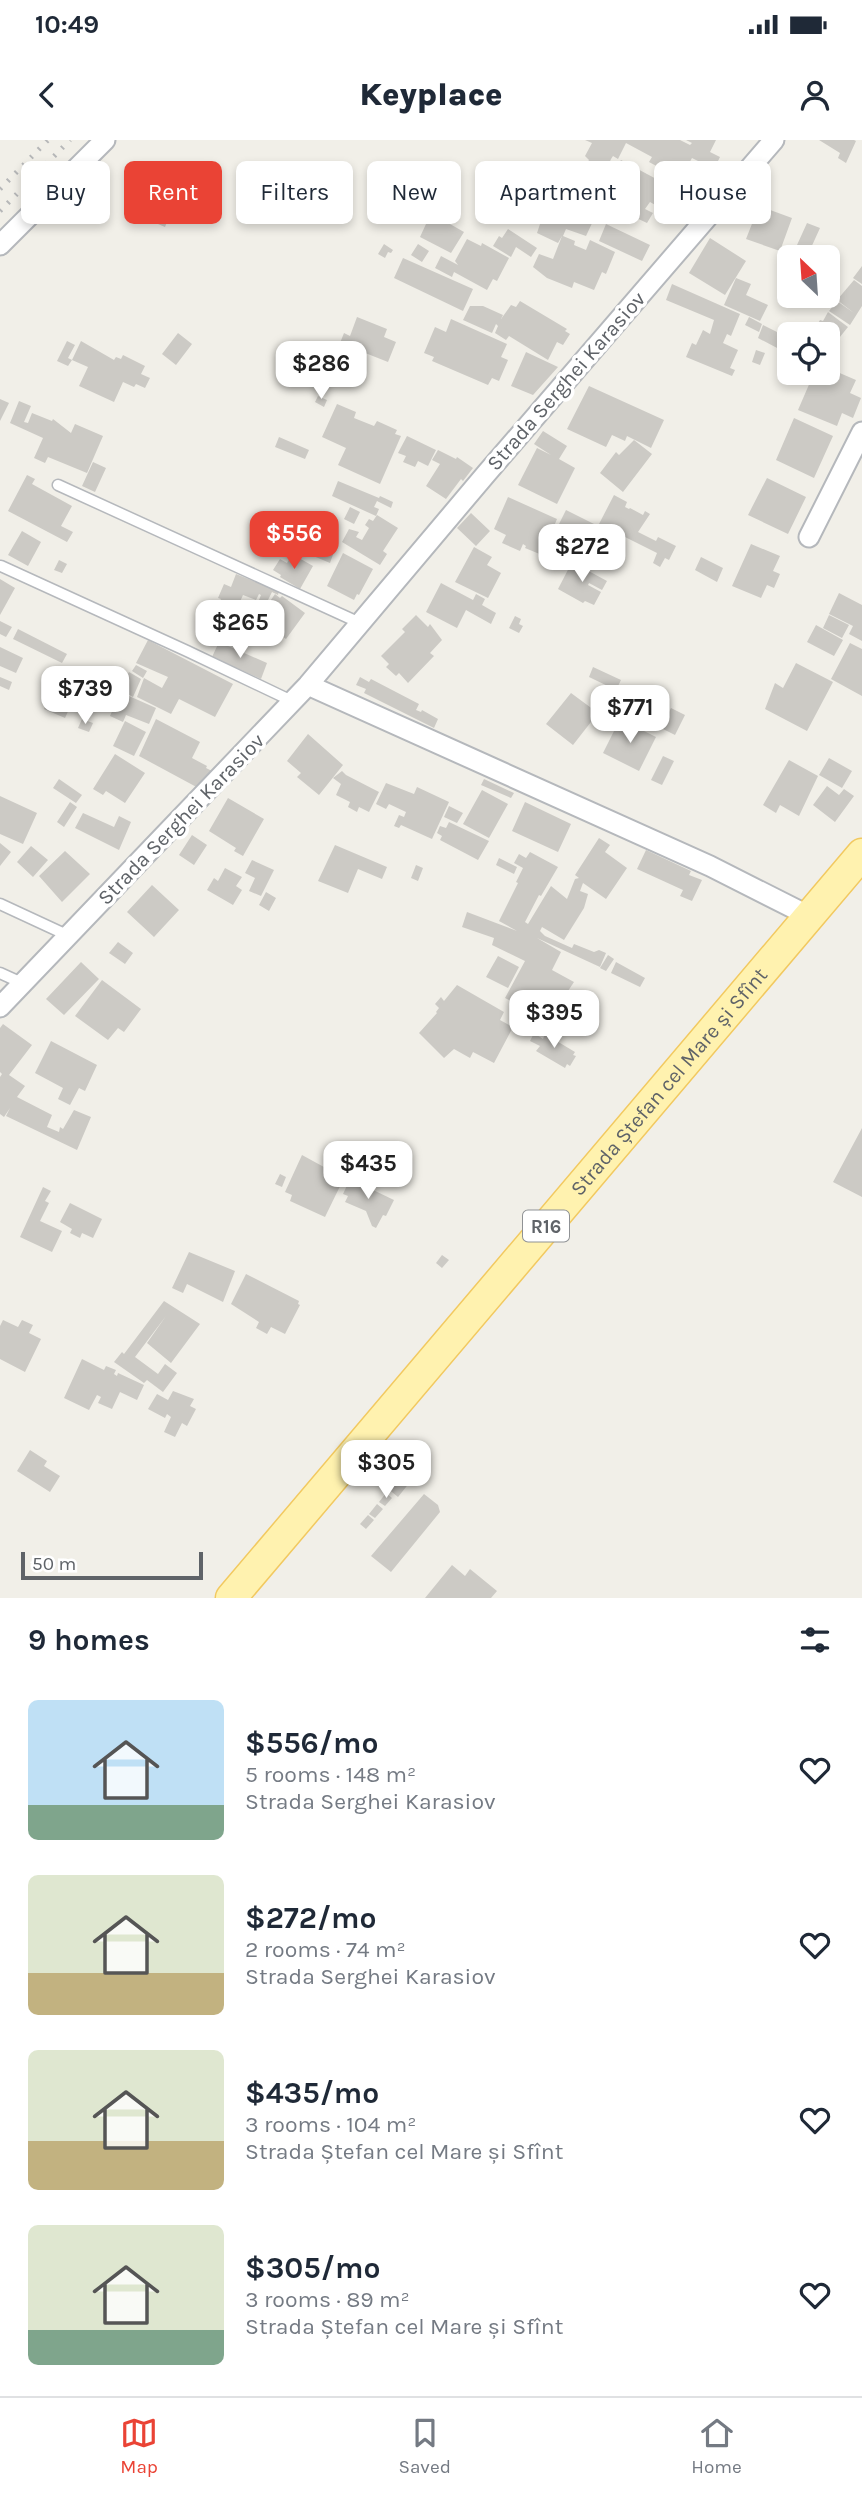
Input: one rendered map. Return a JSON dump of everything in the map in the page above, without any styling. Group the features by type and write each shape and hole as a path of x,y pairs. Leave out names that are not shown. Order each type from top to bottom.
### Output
{"main road":[{"name":"Strada Ștefan cel Mare și Sfînt","path":"231,1598 862,854"}],"street":[{"path":"0,245 105,140"},
{"name":"Strada Serghei Karasiov","path":"0,1007 309,685 774,140"},
{"path":"809,537 862,432"},
{"path":"309,685 710,866 809,916"}],"lane":[{"path":"58,485 360,624"},
{"path":"1,566 293,701"},
{"path":"0,904 69,936"},
{"path":"0,972 22,983"}],"building":[{"path":"585,140 680,140 690,145 692,143 686,140 716,140 710,152 720,157 718,161 698,161 692,158 690,161 654,161 654,165 649,162 652,157 626,143 618,159 613,156 610,161 588,161 585,156 592,143"},
{"path":"819,140 856,141 846,163 838,158 840,153"},
{"path":"640,170 654,178 654,204 650,202 645,209 653,213 647,223 640,220"},
{"path":"771,210 792,218 782,245 777,245 777,250 746,239 752,224 771,224"},
{"path":"807,223 820,228 812,245 797,245"},
{"path":"426,224 450,224 464,232 451,253 420,237"},
{"path":"540,224 592,224 586,236 566,229 563,236 586,250 590,240 615,252 606,274 602,272 594,290 574,282 572,288 547,278 533,267 539,254 553,259 562,236 558,243 537,233"},
{"path":"606,224 650,245 642,261 599,241"},
{"path":"508,229 537,248 531,257 516,247 511,257 493,246 499,236 502,238"},
{"path":"710,238 746,261 725,295 689,273"},
{"path":"467,239 481,246 482,243 509,258 497,281 493,279 487,290 454,272 452,277 435,268 441,256 458,265 455,261"},
{"path":"384,244 393,250 388,252 385,258 378,254"},
{"path":"418,244 429,251 422,262 411,255"},
{"path":"403,258 473,289 463,311 394,278"},
{"path":"862,266 862,284 853,278"},
{"path":"736,278 751,284 746,295 768,305 760,321 724,305"},
{"path":"854,280 862,286 862,306 850,325 829,311 831,308 840,308 840,303 854,313 840,302 840,296"},
{"path":"672,284 740,314 731,336 727,334 723,343 738,350 730,368 735,370 732,376 686,357 692,343 696,345 703,330 710,334 714,320 666,300"},
{"path":"520,301 567,329 565,331 570,334 563,345 557,342 548,360 509,336 506,340 495,333 498,326 496,324 492,333 463,320 470,306 483,306 503,315 501,319 511,305 516,307"},
{"path":"828,312 848,327 840,337 840,322 819,322 823,321"},
{"path":"357,317 387,329 384,337 396,342 388,362 340,343 344,333 350,336"},
{"path":"749,317 762,324 759,332 745,325"},
{"path":"451,319 507,344 501,357 508,360 499,381 492,378 488,385 432,361 434,357 424,353 435,327 446,332"},
{"path":"763,325 777,332 777,348 758,338"},
{"path":"178,333 192,344 176,365 162,354"},
{"path":"67,341 75,345 68,358 72,360 68,366 57,361"},
{"path":"81,341 114,360 116,357 121,359 123,355 145,366 141,374 150,378 145,388 123,382 114,402 79,386 88,367 72,360"},
{"path":"756,350 765,353 760,365 752,362"},
{"path":"526,352 558,367 533,395 511,386"},
{"path":"840,373 856,380 850,393 861,398 853,418 842,413 837,426 798,410 809,385 840,385"},
{"path":"589,386 664,420 651,448 627,436 625,441 612,435 606,447 567,429"},
{"path":"318,396 327,400 324,407 315,402"},
{"path":"0,399 9,403 0,421"},
{"path":"19,401 31,406 24,422 28,423 32,413 52,421 53,419 71,433 75,424 103,436 87,473 48,457 45,463 34,458 43,438 10,423"},
{"path":"337,404 356,412 354,418 374,426 377,421 397,430 395,434 401,436 380,484 338,465 346,448 322,437"},
{"path":"794,418 833,436 814,478 776,460"},
{"path":"543,431 567,446 559,459 575,468 557,504 518,485 537,448 551,455 534,444"},
{"path":"407,436 436,450 428,466 418,461 415,467 403,462 406,456 398,453"},
{"path":"279,437 309,450 305,459 275,447"},
{"path":"634,440 652,454 623,492 600,473 616,452 619,455"},
{"path":"438,450 456,459 457,457 473,468 446,499 426,486 440,464 432,460"},
{"path":"93,462 106,468 95,492 82,486"},
{"path":"27,475 35,479 32,484 72,506 61,526 73,532 67,542 8,511"},
{"path":"767,478 806,497 788,534 748,515"},
{"path":"338,481 393,502 391,508 377,501 374,507 379,509 376,516 332,496"},
{"path":"614,495 627,502 625,507 643,515 645,511 650,514 638,532 656,541 658,537 676,546 669,560 665,558 660,567 653,563 657,553 599,524"},
{"path":"508,497 557,519 542,555 525,548 523,544 520,551 502,543 506,535 494,529"},
{"path":"350,507 360,512 354,524 344,519"},
{"path":"566,510 604,529 596,545 558,526"},
{"path":"471,513 490,531 476,546 457,528"},
{"path":"377,515 398,528 383,551 387,554 380,565 342,542 349,529 359,532 356,537 362,540 369,528 365,525"},
{"path":"22,531 41,542 28,566 8,555"},
{"path":"277,532 287,537 283,545 273,541"},
{"path":"317,542 335,549 330,563 311,555"},
{"path":"751,544 780,556 773,571 780,574 774,588 767,585 761,598 732,586"},
{"path":"474,547 492,557 487,565 501,573 488,598 455,582"},
{"path":"583,551 591,555 586,565 578,560"},
{"path":"343,553 373,569 354,600 327,586"},
{"path":"292,554 313,566 300,589 273,570 280,559 287,563"},
{"path":"701,557 723,568 717,582 695,570"},
{"path":"59,560 67,564 62,573 54,570"},
{"path":"572,562 607,581 602,590 589,583 588,585 601,592 594,605 585,601 583,603 558,589"},
{"path":"236,574 279,591 278,595 272,592 266,604 259,600 259,594 256,600 243,595 239,604 235,603 230,615 221,611 222,607 218,605 221,599 218,598 224,584 231,587"},
{"path":"0,579 15,588 0,615"},
{"path":"441,583 473,600 476,594 485,599 482,605 496,613 491,624 466,610 457,628 426,612"},
{"path":"839,593 862,605 862,641 849,634 853,626 829,614"},
{"path":"275,594 305,613 286,639 258,619"},
{"path":"416,615 428,627 430,624 442,640 430,653 434,656 408,683 399,673 396,676 386,667 389,664 381,656 405,632 402,629"},
{"path":"829,615 849,625 842,638 823,628"},
{"path":"515,616 521,619 519,624 523,626 519,633 509,628"},
{"path":"0,621 12,627 6,637 0,634"},
{"path":"227,621 236,626 229,637 221,632"},
{"path":"816,625 843,640 834,656 807,642"},
{"path":"18,629 67,654 62,663 13,639"},
{"path":"148,640 233,684 215,717 179,699 171,714 137,697 144,678 162,688 168,677 136,663"},
{"path":"219,642 267,663 261,679 212,657"},
{"path":"850,643 862,649 862,696 831,679"},
{"path":"0,647 23,658 16,673 0,666"},
{"path":"796,663 833,682 807,731 765,709 775,683 783,688"},
{"path":"136,665 147,671 143,678 132,671"},
{"path":"593,667 621,680 616,690 589,677"},
{"path":"76,670 104,683 101,689 119,694 120,692 156,708 149,724 126,715 123,722 110,716 114,707 110,705 109,708 77,692 65,718 44,709 59,674 72,680"},
{"path":"107,671 124,681 129,672 141,679 133,697 102,680"},
{"path":"0,677 12,682 9,690 0,686"},
{"path":"360,677 369,682 371,679 419,704 416,710 422,710 438,719 434,728 364,693 366,689 356,685"},
{"path":"571,693 598,713 573,745 546,724"},
{"path":"671,708 685,715 675,735 661,728"},
{"path":"82,719 93,723 89,732 78,728"},
{"path":"156,719 200,742 192,758 212,771 202,790 139,756"},
{"path":"620,719 656,737 639,771 603,753"},
{"path":"125,721 146,732 134,756 113,746"},
{"path":"308,734 343,765 319,795 297,777 301,773 287,761"},
{"path":"115,754 145,773 125,803 106,791 103,795 93,789"},
{"path":"663,756 674,761 662,785 651,780"},
{"path":"829,758 852,771 842,788 819,775"},
{"path":"789,760 818,776 799,816 780,805 776,813 763,805"},
{"path":"342,771 379,792 369,812 359,807 357,812 348,807 350,802 336,795 341,784 333,778"},
{"path":"59,779 82,795 76,803 53,788"},
{"path":"484,779 514,793 511,798 481,785"},
{"path":"386,783 414,794 417,787 449,802 432,839 401,825 399,828 394,826 399,815 404,817 406,812 389,804 386,809 376,804"},
{"path":"827,786 839,795 844,789 854,796 835,822 813,805"},
{"path":"482,790 508,804 489,838 463,824"},
{"path":"0,796 37,813 23,844 0,834"},
{"path":"228,798 264,819 243,856 234,851 236,848 209,831"},
{"path":"70,802 77,807 64,827 57,822"},
{"path":"525,802 571,824 558,852 512,831"},
{"path":"449,806 463,813 457,823 444,817"},
{"path":"83,813 114,827 119,816 131,822 119,850 75,828"},
{"path":"449,822 489,841 478,860 440,840 442,836 437,833 440,826 446,828"},
{"path":"192,835 207,845 194,865 179,855"},
{"path":"599,838 610,845 605,852 627,868 606,899 583,883 580,891 588,894 584,908 564,940 542,927 540,931 572,948 574,944 594,952 599,950 606,953 600,967 537,938 561,952 552,970 574,982 568,991 575,994 563,1015 558,1011 551,1022 505,998 525,961 492,945 494,938 462,927 467,912 517,931 499,921 523,868 514,863 519,854 526,858 530,852 558,867 525,922 528,924 551,886 567,899 575,879 579,878 575,875"},
{"path":"0,843 11,852 0,866"},
{"path":"335,845 387,867 382,879 358,869 348,893 318,881"},
{"path":"31,846 48,860 33,877 17,862"},
{"path":"646,850 691,871 689,875 702,880 692,901 680,896 683,890 637,869"},
{"path":"65,851 90,874 62,902 39,876"},
{"path":"499,858 517,867 514,874 496,865"},
{"path":"252,860 274,870 261,896 249,891 255,878 245,873"},
{"path":"416,865 423,868 418,881 411,878"},
{"path":"225,868 242,877 236,886 242,890 233,905 207,890 214,878 218,881"},
{"path":"152,885 179,910 154,937 127,912"},
{"path":"266,892 276,898 269,911 259,905"},
{"path":"118,942 133,953 125,964 109,953"},
{"path":"608,955 614,959 606,971 600,968"},
{"path":"498,956 519,967 508,988 486,977"},
{"path":"81,962 99,979 64,1015 46,999"},
{"path":"616,962 645,978 640,987 611,973"},
{"path":"102,980 141,1009 124,1032 118,1028 108,1040 75,1016"},
{"path":"457,985 504,1012 500,1020 513,1027 494,1063 473,1052 470,1058 454,1049 444,1058 419,1033 437,1013 439,1008 435,1004 441,997 444,1001"},
{"path":"3,1024 32,1045 9,1075 25,1086 17,1097 52,1115 47,1127 59,1132 74,1110 91,1117 77,1150 6,1116 10,1108 4,1117 0,1114 0,1028"},
{"path":"534,1033 543,1039 545,1034 575,1052 573,1055 576,1056 570,1066 567,1064 565,1068 536,1051 540,1046 530,1041"},
{"path":"51,1041 97,1065 85,1091 79,1088 70,1105 58,1099 63,1088 35,1073"},
{"path":"862,1128 862,1197 833,1182"},
{"path":"302,1155 344,1178 325,1217 290,1201 292,1195 285,1192"},
{"path":"280,1174 286,1177 282,1187 275,1184"},
{"path":"350,1179 394,1200 376,1228 372,1226 366,1211 345,1202 348,1196 343,1194"},
{"path":"43,1187 51,1191 45,1201 49,1203 40,1221 62,1231 52,1252 20,1237"},
{"path":"70,1203 102,1219 93,1238 82,1233 80,1238 70,1233 72,1229 60,1222"},
{"path":"189,1252 235,1271 223,1302 187,1284 183,1293 172,1288"},
{"path":"442,1255 449,1260 442,1268 436,1263"},
{"path":"246,1274 299,1301 300,1305 285,1334 271,1327 267,1334 256,1328 259,1322 231,1304"},
{"path":"164,1301 200,1324 171,1363 147,1343 166,1316 135,1357 158,1374 165,1364 177,1373 163,1392 147,1380 144,1383 114,1362 122,1352 124,1354"},
{"path":"3,1320 18,1327 22,1320 33,1325 29,1333 41,1339 25,1372 0,1359 0,1326"},
{"path":"82,1359 104,1370 106,1366 116,1370 114,1374 117,1376 118,1373 144,1385 137,1400 120,1392 112,1409 98,1403 101,1397 97,1395 89,1410 64,1398"},
{"path":"173,1391 194,1399 190,1406 196,1409 187,1426 182,1423 175,1437 164,1432 171,1417 167,1414 165,1418 148,1409 157,1394 168,1400"},
{"path":"30,1450 47,1461 44,1466 60,1476 50,1492 17,1471"},
{"path":"381,1459 410,1482 398,1497 369,1473"},
{"path":"386,1493 392,1498 385,1506 379,1502"},
{"path":"424,1494 438,1505 440,1512 391,1572 371,1556"},
{"path":"377,1504 383,1509 375,1518 369,1514"},
{"path":"368,1515 374,1520 366,1529 360,1524"},
{"path":"452,1565 465,1576 470,1569 497,1591 491,1598 425,1598"}],"railway":[{"path":"0,189 48,140"},
{"path":"0,211 70,140"}]}
